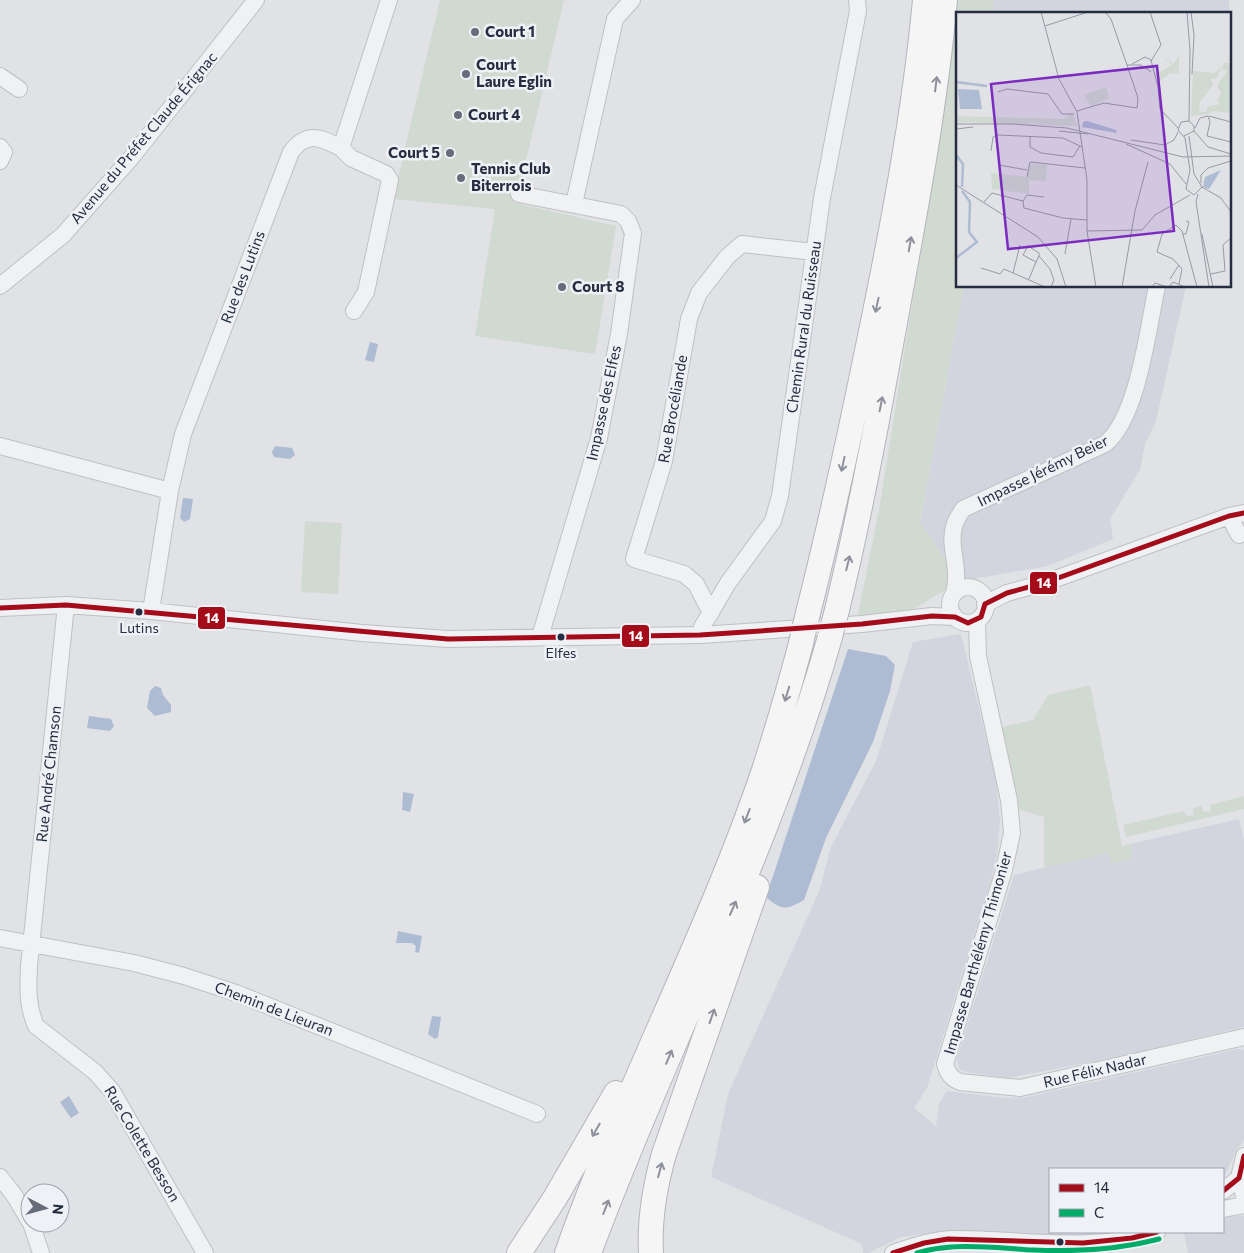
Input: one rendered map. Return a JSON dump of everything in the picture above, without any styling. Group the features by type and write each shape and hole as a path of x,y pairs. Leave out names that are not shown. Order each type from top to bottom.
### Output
{"highway":[{"path":"567,1253 600,1166 732,855 764,770 800,647 834,508 895,213 920,50 925,0"},
{"path":"589,1253 623,1165 750,868 776,802 823,662 864,495 921,180 935,90 945,0"},
{"path":"652,1253 650,1238 655,1188 664,1154 812,733 823,662"},
{"path":"519,1253 599,1125 661,1004 686,964"}],"street":[{"name":"Avenue du Préfet Claude Érignac","path":"0,286 63,235 131,158 256,0"},
{"path":"341,148 389,0"},
{"path":"574,204 615,19 632,0"},
{"name":"Chemin Rural du Ruisseau","path":"700,634 702,627 728,583 773,521 780,496 822,198 858,11 857,0"},
{"path":"0,76 19,89"},
{"name":"Rue des Lutins","path":"151,611 170,491 183,434 291,152 299,142 315,138 341,148 350,158 386,174 390,180 366,292 354,311"},
{"path":"0,147 4,152 0,161"},
{"name":"Impasse des Elfes","path":"519,194 620,214 628,221 633,233 619,334 599,438 540,637"},
{"name":"Rue Brocéliande","path":"711,614 696,584 684,574 634,559 664,461 689,319 699,293 727,257 742,244 814,252"},
{"name":"Impasse Jérémy Beier","path":"952,597 957,581 957,564 952,537 954,525 963,509 1105,444 1115,435 1133,395 1157,288"},
{"path":"0,446 170,491"},
{"path":"902,620 932,612 964,588 978,594 1007,593 1047,582 1237,514 1239,535"},
{"name":"Impasse Jérémy Beier","path":"957,564 978,594"},
{"path":"0,608 66,605 151,611 362,633 448,639 700,634 902,620 932,616 957,619 968,623 977,620 984,613 978,594"},
{"path":"952,597 950,609 957,619"},
{"name":"Rue André Chamson","path":"33,942 66,605"},
{"name":"Impasse Barthélémy Thimonier","path":"957,619 978,656"},
{"name":"Impasse Barthélémy Thimonier","path":"947,1073 945,1064 1004,870 1012,833 1009,800 978,656 977,620"},
{"name":"Chemin de Lieuran","path":"0,938 33,942 167,972 236,993 537,1114"},
{"name":"Rue Colette Besson","path":"33,942 28,1000 36,1026 95,1072 112,1091 205,1253"},
{"name":"Rue Félix Nadar","path":"947,1073 952,1079 960,1082 1020,1088 1244,1037"},
{"path":"1244,1156 1238,1178 1244,1196"},
{"path":"0,1177 20,1204"},
{"path":"1224,1190 1238,1178"},
{"path":"1224,1210 1244,1205"},
{"path":"34,1233 41,1253"},
{"path":"893,1253 923,1243 955,1239 1088,1249 1120,1244 1154,1233"}],"shaded area":[{"name":"Tennis Club Biterrois","path":"440,0 564,0 516,203 616,226 595,354 475,336 495,209 393,199"},
{"path":"958,0 994,0 992,12 957,12"},
{"path":"994,0 1229,0 1230,12 992,12"},
{"path":"956,17 956,288 964,288 920,522 961,581 908,612 857,619 879,510 951,61"},
{"path":"964,288 1186,288 1156,421 1145,444 1140,470 1110,519 1113,539 1048,566 961,581 920,523"},
{"path":"305,521 342,523 338,594 301,592"},
{"path":"961,634 996,779 1000,820 997,854 990,884 927,1088 914,1108 936,1126 939,1104 947,1091 1004,1098 1027,1097 1238,1049 1244,1050 1244,1141 1237,1149 1224,1177 1224,1168 1049,1168 1049,1233 1118,1233 1076,1238 947,1231 901,1237 869,1253 863,1253 862,1244 711,1177 728,1094 820,889 830,849 876,761 913,642"},
{"path":"1090,685 1122,846 1130,844 1133,859 1111,863 1108,853 1044,868 1044,817 1013,808 998,728 1033,720 1048,695"},
{"path":"1244,796 1244,809 1126,837 1123,825 1184,811 1186,816 1194,815 1193,808 1201,806 1204,812 1211,811 1210,805"},
{"path":"1239,819 1244,840 1244,1027 1108,1059 1008,1078 966,1072 959,1069 957,1058 1014,875 1108,852 1133,859 1130,844"},
{"path":"1244,1216 1244,1253 1188,1253 1184,1233 1224,1233 1224,1218"}],"water":[{"path":"370,342 378,344 374,362 365,360"},
{"path":"275,446 292,448 295,455 290,459 274,457 272,452"},
{"path":"183,498 193,499 190,519 184,522 180,518"},
{"path":"848,649 886,656 895,665 890,691 873,742 826,838 804,900 793,906 780,907 766,897"},
{"path":"155,686 161,688 163,695 171,705 171,712 155,716 147,708 150,691"},
{"path":"89,716 111,719 114,726 110,731 87,728"},
{"path":"403,792 414,794 410,812 402,810"},
{"path":"398,931 422,936 419,953 415,952 416,946 412,943 396,943"},
{"path":"432,1016 441,1017 438,1037 435,1039 428,1034"},
{"path":"69,1096 79,1113 71,1118 60,1102"}],"transit line":[{"name":"14","path":"0,608 66,605 448,639 700,635 862,624 932,616 955,617 968,623 981,617 985,604 1007,593 1047,582 1229,516 1244,513"},
{"name":"14","path":"1224,1190 1239,1178 1244,1156"},
{"name":"14","path":"893,1253 924,1243 948,1239 1083,1243 1132,1238 1153,1233"},
{"name":"C","path":"917,1253 960,1247 1049,1251 1081,1250 1128,1246 1159,1239"}],"place":[{"name":"Court 1","path":"475,32"},
{"name":"Court Laure Eglin","path":"466,74"},
{"name":"Court 4","path":"458,115"},
{"name":"Court 5","path":"450,153"},
{"name":"Tennis Club Biterrois","path":"461,178"},
{"name":"Court 8","path":"562,287"},
{"name":"Lutins","path":"139,612"},
{"name":"Elfes","path":"561,637"}]}
